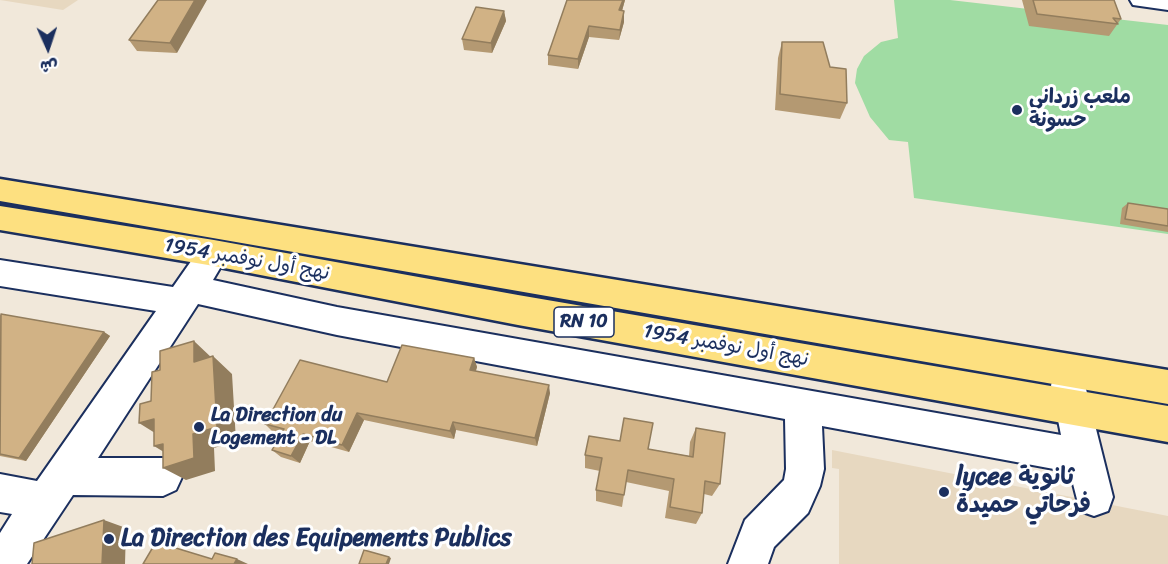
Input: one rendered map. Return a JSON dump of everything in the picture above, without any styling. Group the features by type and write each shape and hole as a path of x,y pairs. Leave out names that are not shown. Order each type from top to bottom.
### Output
{"highway":[{"name":"نهج أول نوفمبر 1954","path":"3,200 214,253 1064,369 1168,387"},
{"name":"نهج أول نوفمبر 1954","path":"3,200 522,295 1073,407 1168,424"}],"street":[{"path":"1141,0 1168,3"},
{"path":"5,564 20,537 56,489 214,253"},
{"path":"3,277 187,295 1085,457"},
{"path":"1064,369 1094,497"},
{"path":"748,564 759,534 794,499 801,486 805,469 803,406"},
{"path":"0,493 163,477"}],"shaded area":[{"path":"0,0 78,0 63,10"},
{"name":"lycee ثانوية فرحاتي حميدة","path":"832,450 1168,516 1168,564 839,564 839,469 832,468"}],"green space":[{"name":"ملعب زرداني حسونة","path":"894,0 950,0 1168,25 1168,234 914,198 908,142 889,140 870,117 855,83 857,69 864,56 881,42 898,38"}],"building":[{"path":"158,0 195,0 170,43 129,40"},
{"path":"567,0 623,0 619,10 624,11 620,30 589,26 578,59 548,55"},
{"path":"1033,0 1114,0 1121,19 1113,18 1118,24 1037,14"},
{"path":"476,7 504,11 491,43 462,39"},
{"path":"782,42 823,42 830,67 846,69 847,103 780,94"},
{"path":"1128,203 1168,209 1168,226 1125,219"},
{"path":"1,314 104,332 19,458 0,454"},
{"path":"194,341 194,362 213,356 217,427 193,434 194,458 163,468 163,444 154,446 154,419 139,423 140,404 151,401 152,372 160,370 160,351"},
{"path":"402,345 474,358 470,370 549,385 535,438 453,422 450,431 357,413 342,445 303,434 291,456 272,450 284,429 265,424 300,360 387,382"},
{"path":"624,418 653,423 648,449 693,457 696,428 725,433 720,484 705,481 702,513 670,507 674,479 628,470 624,495 596,490 602,458 585,455 589,436 620,441"},
{"path":"104,520 102,564 32,564 34,543"},
{"path":"156,542 212,559 215,553 237,559 234,564 143,564"},
{"path":"364,550 389,557 386,564 359,564"}],"place":[{"name":"ملعب زرداني حسونة","path":"1017,110"},
{"name":"La Direction du Logement - DL","path":"199,427"},
{"name":"lycee ثانوية فرحاتي حميدة","path":"944,492"},
{"name":"La Direction des Equipements Publics","path":"109,539"}]}
